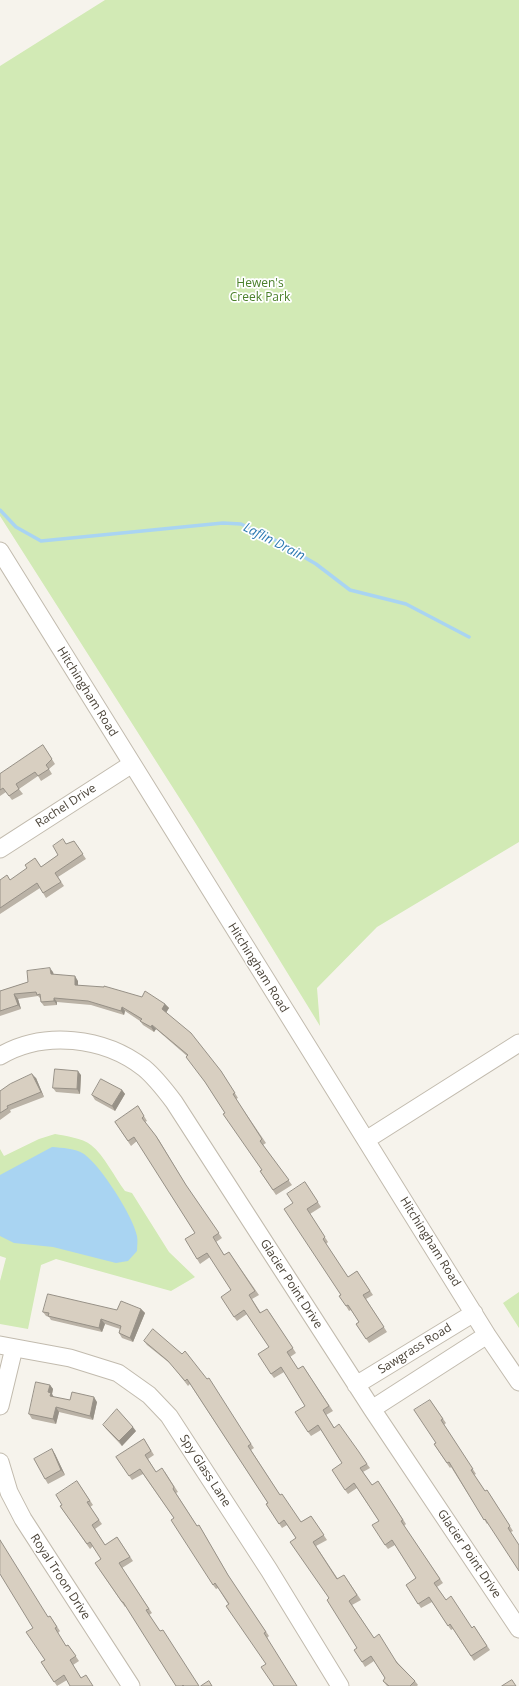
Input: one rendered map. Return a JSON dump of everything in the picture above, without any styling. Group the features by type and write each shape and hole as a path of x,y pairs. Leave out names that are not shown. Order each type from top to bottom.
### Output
{"street":[{"name":"Hitchingham Road","path":"0,552 487,1335 519,1382"},
{"name":"Rachel Drive","path":"0,849 132,764"},
{"name":"Glacier Point Drive","path":"0,1056 27,1044 47,1040 71,1040 91,1043 129,1058 158,1082 174,1102 356,1385 519,1629"},
{"path":"366,1140 519,1043"},
{"name":"Sawgrass Road","path":"356,1385 474,1312"},
{"path":"372,1409 487,1335"},
{"path":"0,1406 7,1346"},
{"name":"Spy Glass Lane","path":"7,1346 70,1358 118,1373 136,1384 158,1403 169,1416 269,1570 340,1686"},
{"name":"Royal Troon Drive","path":"0,1462 8,1492 23,1519 131,1686"}],"green space":[{"name":"Hewen's Creek Park","path":"105,0 519,0 519,842 377,927 317,988 320,1026 196,824 0,516 0,66"},
{"path":"55,1134 83,1141 96,1149 125,1191 132,1193 169,1252 195,1277 171,1291 56,1259 41,1265 28,1329 0,1324 0,1281 6,1258 0,1256 0,1149 4,1156 39,1139"},
{"path":"519,1292 519,1328 503,1303"}],"water":[{"path":"52,1147 73,1149 84,1154 99,1169 123,1204 137,1236 137,1251 128,1261 116,1263 53,1247 14,1243 0,1236 0,1175"}],"building":[{"path":"43,745 52,759 46,765 49,769 38,776 35,772 16,784 19,789 9,796 3,788 0,790 0,774"},
{"path":"63,839 66,844 74,841 83,854 55,873 61,882 43,893 37,883 0,908 0,880 7,875 10,880 27,868 25,865 35,858 41,867 58,855 53,846"},
{"path":"50,968 51,974 75,976 75,985 104,986 142,997 145,991 165,1004 162,1009 191,1033 221,1071 235,1093 233,1094 262,1139 260,1141 289,1180 273,1190 260,1171 262,1170 223,1114 225,1113 205,1082 186,1057 188,1055 152,1025 151,1027 140,1021 142,1019 122,1007 121,1011 88,1001 54,998 54,1001 41,1002 40,994 37,995 36,992 14,994 18,1005 0,1011 0,991 28,982 27,971"},
{"path":"55,1069 78,1071 77,1089 53,1088"},
{"path":"32,1074 41,1092 7,1106 8,1108 0,1113 0,1091 10,1084"},
{"path":"101,1079 122,1090 112,1106 92,1095"},
{"path":"138,1106 144,1116 142,1118 156,1136 186,1185 219,1233 213,1237 224,1255 229,1252 255,1291 249,1295 260,1313 267,1309 293,1348 287,1352 298,1369 303,1366 329,1406 323,1410 334,1428 339,1424 359,1452 367,1464 360,1468 372,1485 378,1481 403,1520 401,1521 440,1579 434,1583 446,1600 451,1596 472,1628 474,1626 487,1646 471,1656 450,1624 448,1626 429,1597 418,1604 406,1585 416,1578 392,1540 385,1545 372,1525 379,1521 354,1483 345,1490 332,1470 342,1463 318,1425 308,1432 295,1412 305,1406 281,1367 271,1374 258,1354 269,1347 244,1310 234,1317 221,1297 231,1290 207,1253 197,1259 185,1239 195,1233 134,1137 128,1141 115,1122"},
{"path":"305,1182 318,1202 307,1209 325,1237 323,1239 348,1277 357,1271 370,1291 363,1295 384,1327 366,1339 356,1324 359,1322 348,1305 346,1306 339,1296 341,1295 284,1209 293,1203 287,1194"},
{"path":"48,1294 117,1310 121,1301 141,1309 130,1338 119,1333 121,1326 101,1319 99,1328 48,1316 49,1313 43,1312"},
{"path":"153,1329 182,1354 185,1351 207,1379 209,1378 251,1444 248,1446 280,1495 282,1494 301,1522 311,1516 324,1535 313,1542 337,1579 344,1575 357,1595 349,1601 374,1638 379,1634 397,1663 415,1681 410,1686 389,1686 383,1681 385,1678 371,1656 362,1662 354,1650 357,1648 327,1600 329,1598 290,1542 296,1538 284,1520 279,1524 266,1504 268,1503 187,1379 185,1381 168,1361 144,1341"},
{"path":"36,1382 50,1385 48,1392 51,1393 50,1396 70,1400 72,1392 94,1397 90,1416 56,1407 53,1419 29,1414"},
{"path":"430,1400 443,1419 441,1420 473,1469 471,1470 485,1491 487,1490 510,1526 508,1528 519,1545 519,1571 485,1519 484,1520 449,1462 447,1463 434,1444 436,1443 414,1410"},
{"path":"117,1409 133,1427 119,1441 103,1425"},
{"path":"144,1439 151,1451 145,1455 156,1472 162,1468 174,1487 173,1489 197,1526 199,1525 228,1575 266,1632 264,1633 297,1686 274,1686 261,1667 266,1664 226,1606 229,1604 215,1583 213,1585 171,1520 174,1518 140,1469 129,1476 116,1457"},
{"path":"52,1449 61,1470 45,1479 34,1459"},
{"path":"77,1481 90,1501 87,1502 99,1520 92,1525 105,1545 117,1537 130,1557 119,1563 149,1609 146,1610 160,1631 163,1630 199,1686 176,1686 123,1602 95,1563 101,1559 90,1542 87,1544 60,1506 62,1505 56,1495"},
{"path":"0,1540 48,1617 50,1616 57,1627 55,1628 66,1646 68,1645 76,1656 70,1660 81,1678 86,1675 93,1686 70,1686 64,1675 54,1682 41,1662 45,1660 26,1632 33,1628 0,1574"},
{"path":"512,1680 516,1686 502,1686"},
{"path":"209,1681 212,1686 201,1686"}],"waterway":[{"name":"Laflin Drain","path":"0,510 16,527 41,541 223,523 241,524 273,539 316,564 350,590 406,604 469,637"}]}
